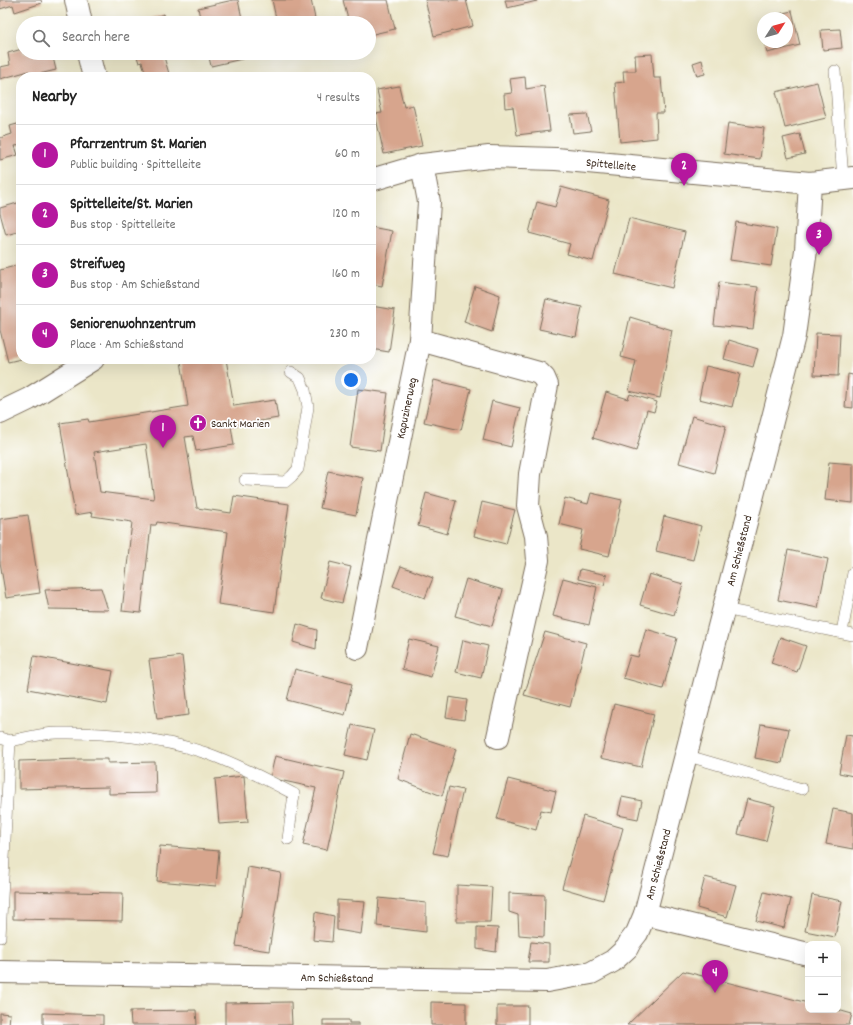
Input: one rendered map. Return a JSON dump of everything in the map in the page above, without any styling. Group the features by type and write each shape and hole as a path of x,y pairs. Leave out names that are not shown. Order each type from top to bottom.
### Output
{"street":[{"path":"76,0 79,16"},
{"path":"90,60 93,72"},
{"name":"Spittelleite","path":"376,179 422,165 489,157 556,159 810,183 848,178"},
{"name":"Kapuzinerweg","path":"357,648 420,340 429,202 422,165"},
{"name":"Am Schießstand","path":"0,972 547,981 591,973 613,961 634,938 645,914 794,336 806,250 810,183"},
{"path":"420,340 539,374 544,378 547,385 530,474 528,506 536,536 538,560 498,737"},
{"path":"0,413 29,399 85,364"},
{"name":"Am Schießstand","path":"645,914 805,953"}],"lane":[{"path":"835,71 848,178"},
{"path":"245,480 285,482 298,469 308,407 305,390 300,378 291,372"},
{"path":"724,609 848,634 853,573"},
{"path":"0,937 5,740 57,733 108,735 158,741 205,753 254,773 294,794 288,838"},
{"path":"685,755 802,789"}],"building":[{"path":"0,0 41,0 42,3 15,12 13,5 0,9"},
{"path":"238,0 241,16 200,16 198,8"},
{"path":"272,0 311,0 314,16 275,16"},
{"path":"343,0 388,0 395,29 376,33 376,16 347,16"},
{"path":"425,0 466,0 473,26 434,36"},
{"path":"505,0 537,0 537,1 507,8"},
{"path":"793,15 800,45 793,47"},
{"path":"840,29 842,48 823,50 821,30"},
{"path":"766,48 788,48 767,53"},
{"path":"16,51 16,60 54,60 56,70 48,72 16,72 16,75 0,79 0,67 10,65 8,53"},
{"path":"652,54 654,78 661,78 664,113 656,113 657,138 620,142 615,83 624,82 623,71 636,71 635,55"},
{"path":"138,60 165,60 168,72 145,72 142,62 139,63"},
{"path":"210,60 238,60 211,66"},
{"path":"702,60 705,74 697,76 693,63"},
{"path":"525,77 526,89 544,86 550,131 517,135 513,107 505,108 504,94 512,93 510,79"},
{"path":"817,82 826,118 785,128 776,92"},
{"path":"399,86 404,107 413,105 422,146 384,154 376,118 376,114 382,113 377,90"},
{"path":"587,114 591,131 573,133 570,115"},
{"path":"728,123 764,128 760,159 724,154"},
{"path":"16,124 16,156 0,160 0,138 12,134 10,126"},
{"path":"800,134 805,154 788,158 783,138"},
{"path":"561,187 609,200 593,261 567,254 570,244 529,233 537,202 555,207"},
{"path":"16,203 16,232 6,235 0,208"},
{"path":"629,218 685,232 672,288 615,274"},
{"path":"736,222 777,229 771,266 730,260"},
{"path":"376,228 392,231 382,286 376,285"},
{"path":"16,266 16,360 8,362 0,330 0,270"},
{"path":"719,282 758,287 753,329 714,325"},
{"path":"475,286 500,295 492,332 464,322"},
{"path":"546,299 582,307 576,337 539,329"},
{"path":"376,307 395,310 389,352 376,350"},
{"path":"630,317 672,330 660,398 629,391 636,361 621,357"},
{"path":"816,333 840,334 838,376 814,375"},
{"path":"729,340 758,349 753,367 724,359"},
{"path":"181,364 227,364 234,406 275,400 278,418 231,426 234,445 196,451 193,436 185,437 197,508 231,513 234,496 289,504 274,612 218,604 228,532 157,522 156,525 151,525 141,613 122,611 132,522 92,516 93,512 75,515 60,423 88,419 89,422 188,406","holes":["146,444 154,499 100,492 94,452"]},
{"path":"706,366 740,374 732,407 699,399"},
{"path":"848,374 853,375 853,408 845,407"},
{"path":"434,380 471,389 461,430 424,422"},
{"path":"358,389 388,393 380,451 350,447"},
{"path":"606,392 628,399 630,394 657,402 654,412 647,410 636,451 593,438"},
{"path":"492,401 520,408 511,447 483,440"},
{"path":"692,416 726,426 714,473 679,463"},
{"path":"829,462 853,464 853,503 825,500"},
{"path":"328,471 363,478 356,515 320,508"},
{"path":"426,493 456,501 447,534 418,526"},
{"path":"591,493 622,500 609,556 579,549 583,530 559,524 565,498 588,504"},
{"path":"482,502 515,510 506,544 474,536"},
{"path":"28,515 40,593 6,598 0,562 0,519"},
{"path":"664,516 701,526 693,560 656,551"},
{"path":"788,550 828,559 818,608 778,600"},
{"path":"330,562 351,567 342,603 321,598"},
{"path":"401,566 433,578 425,598 393,586"},
{"path":"580,569 607,575 604,585 578,579"},
{"path":"649,574 683,584 674,615 640,605"},
{"path":"563,578 597,587 589,625 553,616"},
{"path":"466,579 503,590 492,626 455,616"},
{"path":"101,588 108,610 49,609 45,590"},
{"path":"297,624 317,630 316,649 293,642"},
{"path":"646,629 677,638 663,689 623,678 630,655 638,657"},
{"path":"545,632 586,643 570,707 524,695"},
{"path":"780,637 806,646 797,672 771,663"},
{"path":"409,639 439,646 431,677 402,669"},
{"path":"463,640 488,646 481,678 456,672"},
{"path":"34,656 113,671 107,704 28,689"},
{"path":"182,656 189,715 157,719 149,660"},
{"path":"295,669 352,684 345,715 287,700"},
{"path":"449,697 467,700 464,720 446,717"},
{"path":"614,704 654,714 641,767 601,758"},
{"path":"761,724 789,729 782,763 755,758"},
{"path":"352,725 374,730 367,760 345,755"},
{"path":"410,734 456,749 442,796 398,779"},
{"path":"846,735 853,736 853,776 839,773"},
{"path":"275,756 344,772 327,850 303,845 316,788 270,778"},
{"path":"108,759 108,763 155,762 156,793 109,794 109,787 19,789 19,761"},
{"path":"244,776 248,822 219,824 215,779"},
{"path":"508,779 556,791 551,812 541,810 536,830 497,819"},
{"path":"449,787 463,790 448,856 433,853"},
{"path":"622,797 642,801 638,819 618,815"},
{"path":"747,799 775,806 766,841 738,834"},
{"path":"833,809 853,813 853,849 826,844"},
{"path":"583,816 623,828 603,900 562,888"},
{"path":"160,846 219,851 216,886 157,881"},
{"path":"248,867 281,873 269,951 236,946"},
{"path":"705,877 736,885 727,917 697,908"},
{"path":"457,885 492,887 490,922 457,922"},
{"path":"13,891 123,893 122,921 13,919"},
{"path":"764,892 791,899 784,928 756,921"},
{"path":"509,893 545,895 544,937 519,935 518,915 509,912"},
{"path":"812,895 842,901 835,937 805,931"},
{"path":"379,898 426,903 426,932 377,926"},
{"path":"337,900 365,902 361,934 337,930"},
{"path":"315,912 334,916 332,942 313,940"},
{"path":"477,927 498,928 496,952 477,949"},
{"path":"531,942 549,944 549,962 528,962"},
{"path":"683,971 805,1002 805,1013 841,1013 841,1011 852,1014 849,1025 627,1025"},
{"path":"291,1002 292,1025 225,1025 225,1003"},
{"path":"431,1002 466,1003 466,1025 431,1025"},
{"path":"497,1006 528,1006 528,1025 497,1025"},
{"path":"196,1010 197,1025 131,1025 130,1011"},
{"path":"0,1013 10,1014 9,1025 0,1025"},
{"path":"43,1013 103,1015 103,1025 43,1025"},
{"path":"323,1020 349,1020 349,1023 359,1023 359,1025 323,1025"}],"place":[{"name":"Spittelleite/St. Marien","path":"684,186"},
{"name":"Streifweg","path":"819,255"},
{"name":"Sankt Marien","path":"198,423"},
{"name":"Pfarrzentrum St. Marien","path":"163,448"},
{"name":"Seniorenwohnzentrum","path":"715,993"}]}
